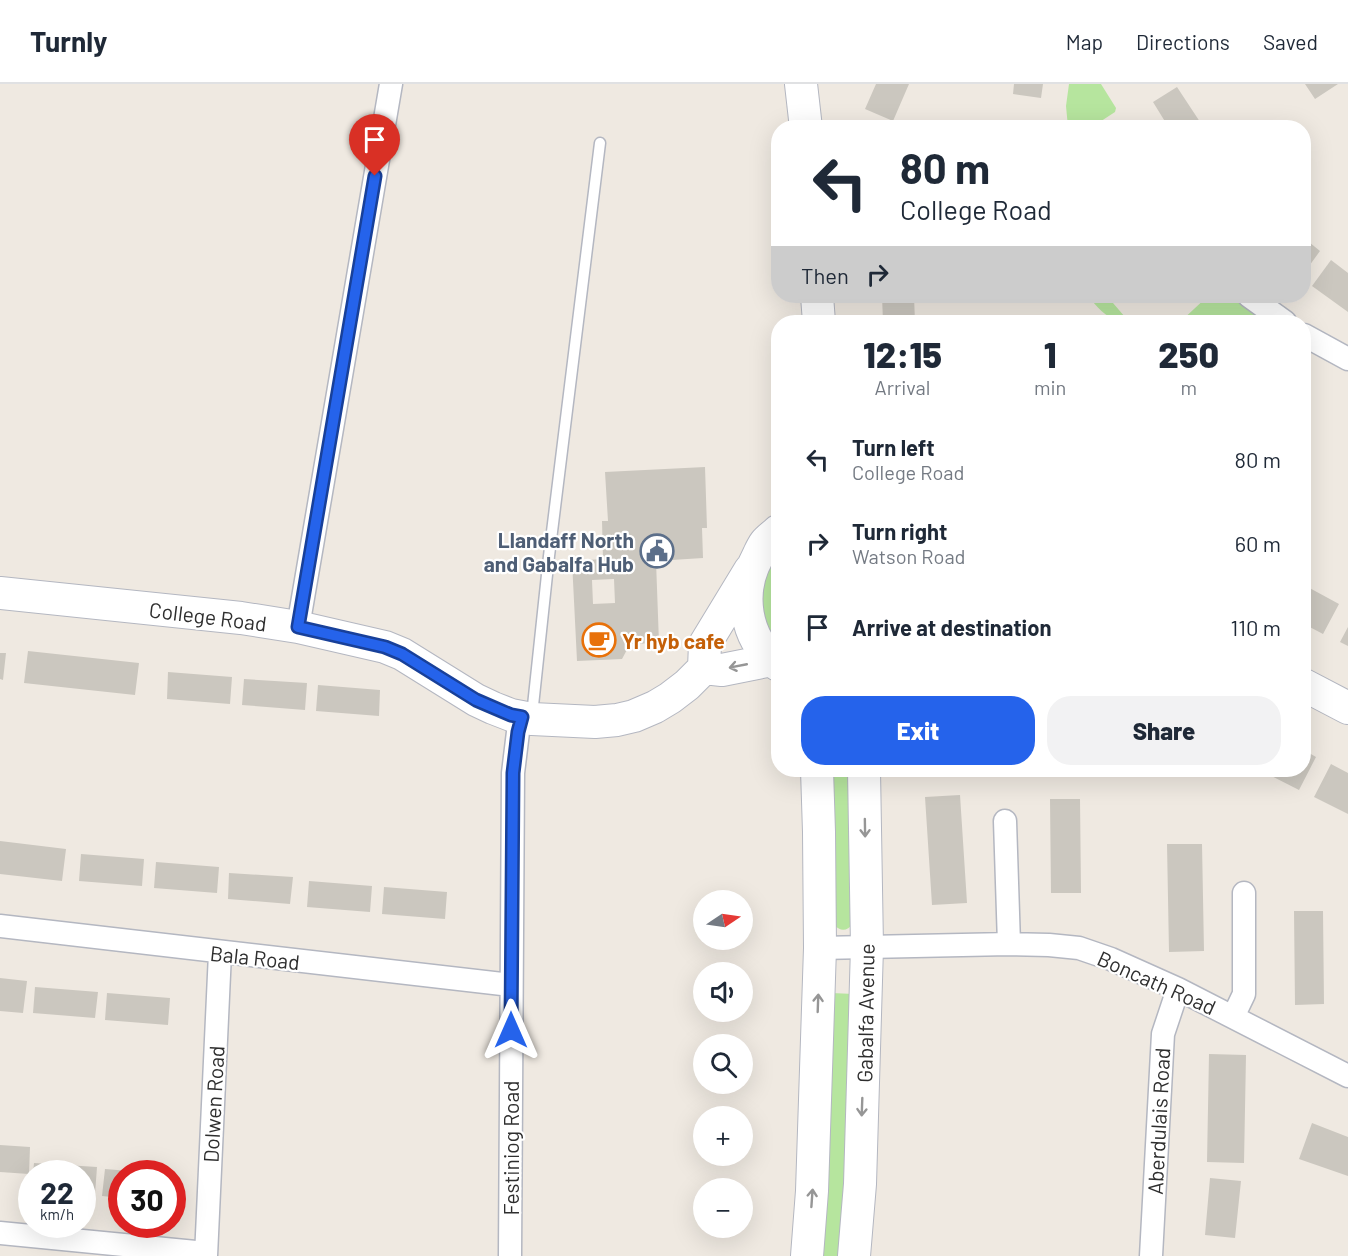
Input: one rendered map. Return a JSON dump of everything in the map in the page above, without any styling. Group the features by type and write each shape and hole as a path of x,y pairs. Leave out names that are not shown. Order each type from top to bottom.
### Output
{"street":[{"path":"298,627 391,84"},
{"path":"801,84 805,120"},
{"path":"1257,303 1274,315"},
{"path":"1311,338 1348,359"},
{"path":"771,531 746,594 748,618 757,641 771,658"},
{"path":"764,548 705,644 704,668 722,670 771,664"},
{"name":"College Road","path":"0,593 240,618 298,627 385,647 402,654 476,700 511,715 527,718 595,722 634,716 670,698 704,668"},
{"path":"1311,689 1348,708"},
{"name":"Festiniog Road","path":"510,1256 513,773 518,732 527,718"},
{"path":"807,1256 812,1191 820,948 817,777"},
{"name":"Gabalfa Avenue","path":"854,1256 860,1167 867,948 864,777"},
{"path":"1005,821 1009,944"},
{"name":"Boncath Road","path":"1233,1017 1244,994 1245,893"},
{"name":"Bala Road","path":"0,926 511,985"},
{"name":"Boncath Road","path":"820,948 1009,944 1079,948 1111,958 1178,989 1348,1076"},
{"name":"Dolwen Road","path":"206,1255 220,953"},
{"name":"Aberdulais Road","path":"1151,1256 1163,1034 1178,989"},
{"path":"0,1233 206,1255"}],"lane":[{"path":"527,718 600,143"}],"green space":[{"path":"1069,84 1101,84 1116,108 1115,112 1103,120 1067,120 1066,106"},
{"path":"1094,303 1113,303 1123,315 1107,315"},
{"path":"1200,303 1244,303 1262,315 1188,315"},
{"path":"771,560 771,632 764,616 761,596 763,577"},
{"path":"829,777 856,777 853,924 844,930 834,925"},
{"path":"831,993 854,994 843,1256 820,1256"}],"building":[{"path":"876,84 909,84 893,120 865,109"},
{"path":"1014,84 1043,84 1041,98 1013,94"},
{"path":"1305,84 1338,84 1315,99"},
{"path":"1177,87 1199,120 1164,120 1153,102"},
{"path":"1311,244 1320,251 1311,263"},
{"path":"1331,260 1348,273 1348,312 1312,286"},
{"path":"882,303 914,303 915,315 883,315"},
{"path":"705,467 707,528 702,528 703,558 656,561 659,643 630,644 622,659 577,661 572,561 603,559 602,521 608,521 605,472","holes":["614,579 615,603 593,604 592,580"]},
{"path":"1311,589 1339,604 1323,634 1311,628"},
{"path":"1348,627 1348,646 1340,642"},
{"path":"28,651 139,663 135,695 24,683"},
{"path":"0,653 6,653 3,680 0,679"},
{"path":"168,672 232,677 230,704 167,699"},
{"path":"244,679 307,683 305,710 242,705"},
{"path":"318,685 380,690 379,716 316,711"},
{"path":"1311,754 1316,757 1311,767"},
{"path":"1331,764 1348,773 1348,814 1314,797"},
{"path":"1274,777 1306,777 1299,790"},
{"path":"960,795 967,903 932,905 925,797"},
{"path":"1050,799 1080,799 1081,893 1051,893"},
{"path":"0,841 66,849 62,881 0,874"},
{"path":"1167,844 1202,844 1204,951 1169,952"},
{"path":"81,854 144,859 142,886 79,881"},
{"path":"156,862 219,867 217,893 154,888"},
{"path":"229,873 293,877 290,904 228,899"},
{"path":"309,881 372,886 370,912 307,907"},
{"path":"384,887 447,892 445,919 382,914"},
{"path":"1294,911 1323,911 1324,1004 1295,1005"},
{"path":"0,978 27,981 23,1013 0,1011"},
{"path":"35,987 98,992 95,1018 33,1013"},
{"path":"107,993 170,998 168,1025 105,1020"},
{"path":"1209,1054 1246,1055 1244,1163 1207,1162"},
{"path":"1312,1123 1348,1137 1348,1176 1299,1159"},
{"path":"0,1145 30,1147 30,1160 18,1160 18,1173 0,1172"},
{"path":"105,1169 108,1169 108,1197 102,1196"},
{"path":"1210,1178 1241,1181 1235,1238 1205,1235"}],"place":[{"name":"Llandaff North and Gabalfa Hub","path":"657,551"},
{"name":"Yr hyb cafe","path":"599,640"}],"route":[{"path":"375,176 298,627 385,647 402,654 476,700 511,715 522,717 513,773 511,1030"}]}
